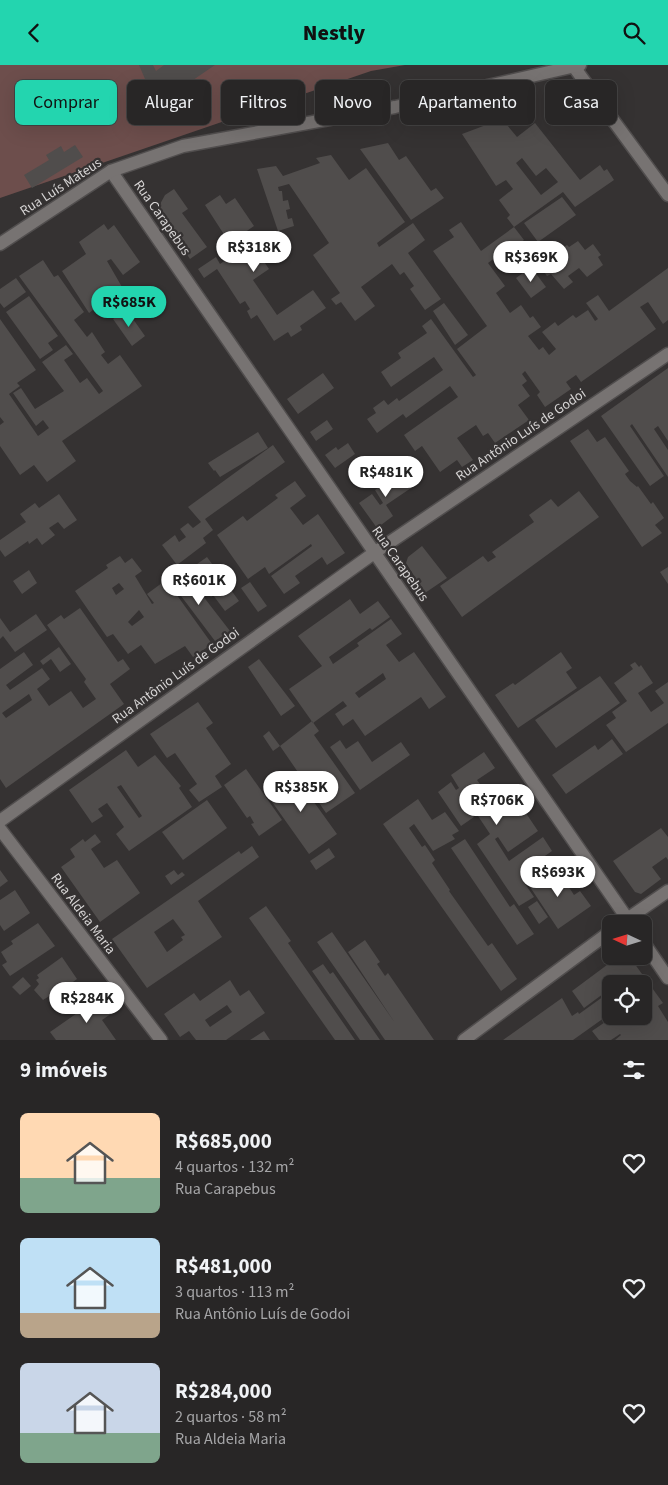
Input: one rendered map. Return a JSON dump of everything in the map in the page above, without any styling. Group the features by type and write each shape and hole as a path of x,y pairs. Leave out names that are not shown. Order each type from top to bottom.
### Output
{"street":[{"name":"Rua Luís Mateus","path":"0,244 111,171 183,146 395,107 577,66"},
{"path":"577,66 668,195"},
{"name":"Rua Carapebus","path":"111,171 621,915"},
{"name":"Rua Antônio Luís de Godoi","path":"0,821 374,553 668,354"},
{"name":"Rua Aldeia Maria","path":"0,829 161,1040"},
{"path":"635,915 668,891"},
{"path":"464,1040 602,938"},
{"path":"652,955 668,979"}],"shaded area":[{"path":"0,65 405,65 371,71 345,80 315,80 315,90 305,94 305,80 221,80 221,122 0,198"}],"building":[{"path":"139,65 153,65 156,71 164,65 215,65 193,80 144,80 145,79"},
{"path":"535,123 580,180 600,165 604,171 607,169 614,180 575,207 563,192 514,227 507,218 510,215 499,200 513,189 506,180 496,186 462,134 486,125 507,125 517,137 535,125","holes":["522,158 536,176 546,168 558,182 541,195 516,163"]},
{"path":"388,143 399,160 406,156 431,191 436,188 444,198 411,220 360,149"},
{"path":"75,145 83,157 32,188 24,175 49,160 46,155 61,146 64,152"},
{"path":"331,155 349,180 366,168 405,222 377,243 379,247 413,223 425,240 408,253 441,299 425,310 410,289 414,286 404,272 400,275 392,264 361,287 375,306 355,321 341,302 336,305 331,299 340,293 313,255 329,243 289,184 278,187 279,191 282,191 283,201 288,200 290,209 286,210 288,219 292,218 294,226 278,231 257,169 276,166 283,176 320,163 316,158"},
{"path":"174,189 188,209 182,213 207,247 190,259 159,213 159,206 165,195"},
{"path":"220,195 226,204 235,198 254,226 241,235 249,245 257,239 260,245 266,241 272,250 261,257 269,269 253,280 277,315 313,290 326,308 300,326 302,330 291,337 288,332 274,341 257,315 251,319 247,311 250,309 245,301 240,304 217,269 204,278 198,269 216,257 220,264 236,253 205,205"},
{"path":"562,197 576,215 538,242 524,223"},
{"path":"461,222 481,251 514,227 524,240 510,251 508,248 488,263 505,286 496,293 510,313 521,305 530,318 533,316 541,327 528,336 539,350 543,347 549,355 556,349 542,332 555,322 558,326 573,315 576,318 588,310 595,321 598,319 586,303 598,295 609,311 668,268 668,320 663,324 648,302 640,307 656,329 581,382 576,375 566,382 571,389 545,407 537,395 540,392 525,371 522,374 527,381 522,385 530,396 518,405 529,420 495,443 488,433 483,436 476,425 457,438 473,460 462,467 457,460 440,472 422,446 415,451 404,435 458,397 450,386 406,418 403,414 377,433 367,419 376,413 373,408 384,400 388,405 397,398 399,401 443,370 434,357 391,387 381,372 401,358 398,353 427,333 422,326 431,319 473,377 476,375 457,349 487,326 433,251 454,237 449,230"},
{"path":"104,224 108,230 114,225 140,262 123,275 111,259 107,261 122,287 89,313 62,271 86,254 79,242"},
{"path":"578,241 585,250 593,244 601,255 598,257 603,265 587,277 579,268 568,276 573,282 564,289 551,274 547,276 541,268 548,263 554,271 562,266 553,254 567,245 569,247"},
{"path":"43,260 54,277 58,275 84,312 74,320 87,337 92,332 105,352 101,355 108,364 120,355 142,386 62,441 76,461 47,482 34,465 20,475 0,446 0,425 4,422 0,417 0,319 36,370 17,383 20,386 9,394 38,436 49,428 43,420 36,426 13,393 21,388 35,409 64,391 42,362 66,345 73,354 64,360 80,383 87,378 99,394 103,391 19,276"},
{"path":"531,267 546,287 531,298 516,278"},
{"path":"16,278 26,292 4,308 0,303 0,289"},
{"path":"29,296 58,336 48,343 53,350 40,359 6,312"},
{"path":"444,303 468,335 455,345 433,311"},
{"path":"126,309 145,336 132,346 113,319"},
{"path":"668,368 668,441 658,426 654,429 668,450 668,477 632,424 630,426 664,476 650,486 601,416"},
{"path":"323,373 334,388 298,414 287,399"},
{"path":"327,420 333,429 316,441 310,432"},
{"path":"588,429 597,442 605,437 629,471 625,474 630,481 638,486 651,504 653,502 664,518 655,525 662,533 642,547 570,441"},
{"path":"258,432 268,448 220,477 208,463"},
{"path":"348,443 355,454 335,468 325,455 336,447 338,450"},
{"path":"273,445 285,462 205,519 213,530 203,538 206,543 177,565 162,545 175,535 179,542 186,537 180,529 188,523 193,528 201,522 188,507"},
{"path":"403,471 414,486 386,505 393,516 377,528 359,503 372,494 380,505 383,503 375,490 386,483 382,478 389,473 393,479"},
{"path":"295,481 306,496 290,508 303,525 318,514 345,553 327,565 322,557 295,576 300,583 284,594 271,576 312,546 311,544 269,574 265,567 248,579 217,535 243,516 247,521 278,498 275,495"},
{"path":"579,491 599,517 462,617 440,586 483,556 488,562 496,557 492,552 534,522 529,515 551,499 558,507"},
{"path":"59,494 77,520 64,529 58,522 49,528 55,535 42,545 37,538 29,544 28,541 5,557 0,550 0,540 26,522 20,514 35,503 39,508"},
{"path":"422,546 447,578 425,593 406,563 408,557"},
{"path":"120,556 125,563 132,558 142,571 135,576 152,604 154,603 147,594 166,580 212,644 193,657 185,646 155,664 141,645 128,654 113,634 107,637 75,591 108,568 106,565","holes":["119,583 124,589 116,595 112,588","139,610 144,617 132,626 128,622"]},
{"path":"207,557 239,601 225,611 213,595 211,597 190,569"},
{"path":"668,567 668,584 660,572"},
{"path":"182,569 230,631 215,641 169,580"},
{"path":"29,570 37,583 22,594 13,581"},
{"path":"250,582 267,606 258,612 241,588"},
{"path":"350,599 360,614 378,601 390,617 372,630 370,628 329,657 333,664 359,646 357,643 391,619 402,634 386,645 399,662 414,652 446,697 429,709 421,697 365,736 353,719 343,726 335,714 347,706 343,701 313,723 289,689 322,666 298,636","holes":["383,673 386,679 359,698 355,693"]},
{"path":"80,608 118,662 123,659 130,669 110,684 124,704 6,788 0,779 0,669 24,652 33,665 6,685 10,690 42,668 50,679 37,689 49,706 71,691 83,708 96,699 84,682 86,679 47,625 61,615 64,619","holes":["29,694 32,700 6,718 2,713"]},
{"path":"36,614 47,630 15,652 3,636 0,639 0,618 10,632"},
{"path":"59,647 71,664 60,672 51,659 43,665 40,661"},
{"path":"561,652 572,668 566,672 577,688 518,728 495,695 513,683 515,685"},
{"path":"259,659 295,706 281,716 248,667"},
{"path":"635,662 639,667 641,665 653,683 638,693 651,712 664,703 655,691 668,682 668,723 626,752 606,725 616,718 612,712 627,701 614,683 633,669 630,665"},
{"path":"600,676 620,703 556,748 535,720"},
{"path":"198,702 213,723 206,728 231,764 215,776 222,787 199,802 189,790 197,784 175,753 167,758 150,734"},
{"path":"312,721 319,731 314,735 355,793 326,813 280,746"},
{"path":"269,731 280,746 273,751 263,736"},
{"path":"612,739 623,754 566,794 552,775 595,745 598,750"},
{"path":"340,740 346,749 358,741 372,762 401,742 410,755 360,790 330,747"},
{"path":"126,750 138,767 155,755 181,786 179,788 192,807 129,851 116,834 124,827 107,803 98,809 103,816 92,823 69,790","holes":["121,785 142,816 139,818 117,787"]},
{"path":"484,752 495,768 477,780 496,806 513,794 538,831 508,852 498,837 495,839 509,861 543,837 552,851 535,863 538,867 521,878 534,897 519,906 477,844 490,834 466,798 463,800 474,817 461,826 438,792 451,782 456,790 459,788 451,775"},
{"path":"246,769 282,820 259,836 251,824 254,823 250,816 247,818 224,785"},
{"path":"293,773 337,834 309,854 265,792"},
{"path":"418,799 432,820 445,812 459,831 452,835 455,839 433,851 414,824 409,828 422,847 425,845 435,860 432,863 449,891 488,946 492,943 517,979 501,991 383,824"},
{"path":"207,800 227,828 183,860 162,832"},
{"path":"661,828 668,837 668,860 666,857 652,867 661,879 641,894 635,892 613,861"},
{"path":"95,834 101,842 91,849 104,868 117,860 140,893 100,922 61,867 75,857 70,849 83,839 85,842"},
{"path":"465,839 510,907 514,904 534,934 517,945 451,848"},
{"path":"252,846 259,857 198,901 222,937 147,988 112,939 239,851 241,854","holes":["173,919 185,935 181,937 183,940 167,952 154,932"]},
{"path":"329,848 335,857 316,870 310,861"},
{"path":"555,866 574,895 580,891 591,906 558,929 528,884"},
{"path":"0,870 8,881 0,887"},
{"path":"174,870 178,875 182,872 185,875 171,885 165,876"},
{"path":"15,890 30,913 4,931 0,925 0,900"},
{"path":"537,901 548,917 539,924 528,907"},
{"path":"266,906 291,941 288,943 355,1040 335,1040 249,918"},
{"path":"38,923 55,946 10,976 2,965 7,962 1,952 13,944 11,941"},
{"path":"332,932 395,1023 348,952 365,940 380,962 377,964 385,976 388,973 434,1040 385,1040 317,942"},
{"path":"62,957 77,979 66,987 71,992 56,1002 51,995 43,1000 34,990 39,984 36,980 39,978 37,975"},
{"path":"323,964 330,974 333,972 380,1040 360,1040 312,971"},
{"path":"607,965 636,965 643,975 602,975 602,995 584,1008 572,991"},
{"path":"23,977 31,986 20,995 12,987"},
{"path":"230,980 240,996 249,990 265,1013 226,1040 196,1040 189,1031 180,1037 164,1014 194,993 200,1001","holes":["227,1005 232,1012 210,1027 205,1020"]},
{"path":"652,988 663,1003 658,1006 668,1022 668,1040 615,1040 620,1034 611,1040 599,1040 592,1031 602,1024 652,1025"},
{"path":"103,995 115,1011 102,1020 116,1040 56,1040 50,1032"},
{"path":"602,997 602,1019 573,1040 503,1040 562,998 572,1016 578,1012 579,1014"},
{"path":"264,1031 270,1040 250,1040"}]}
